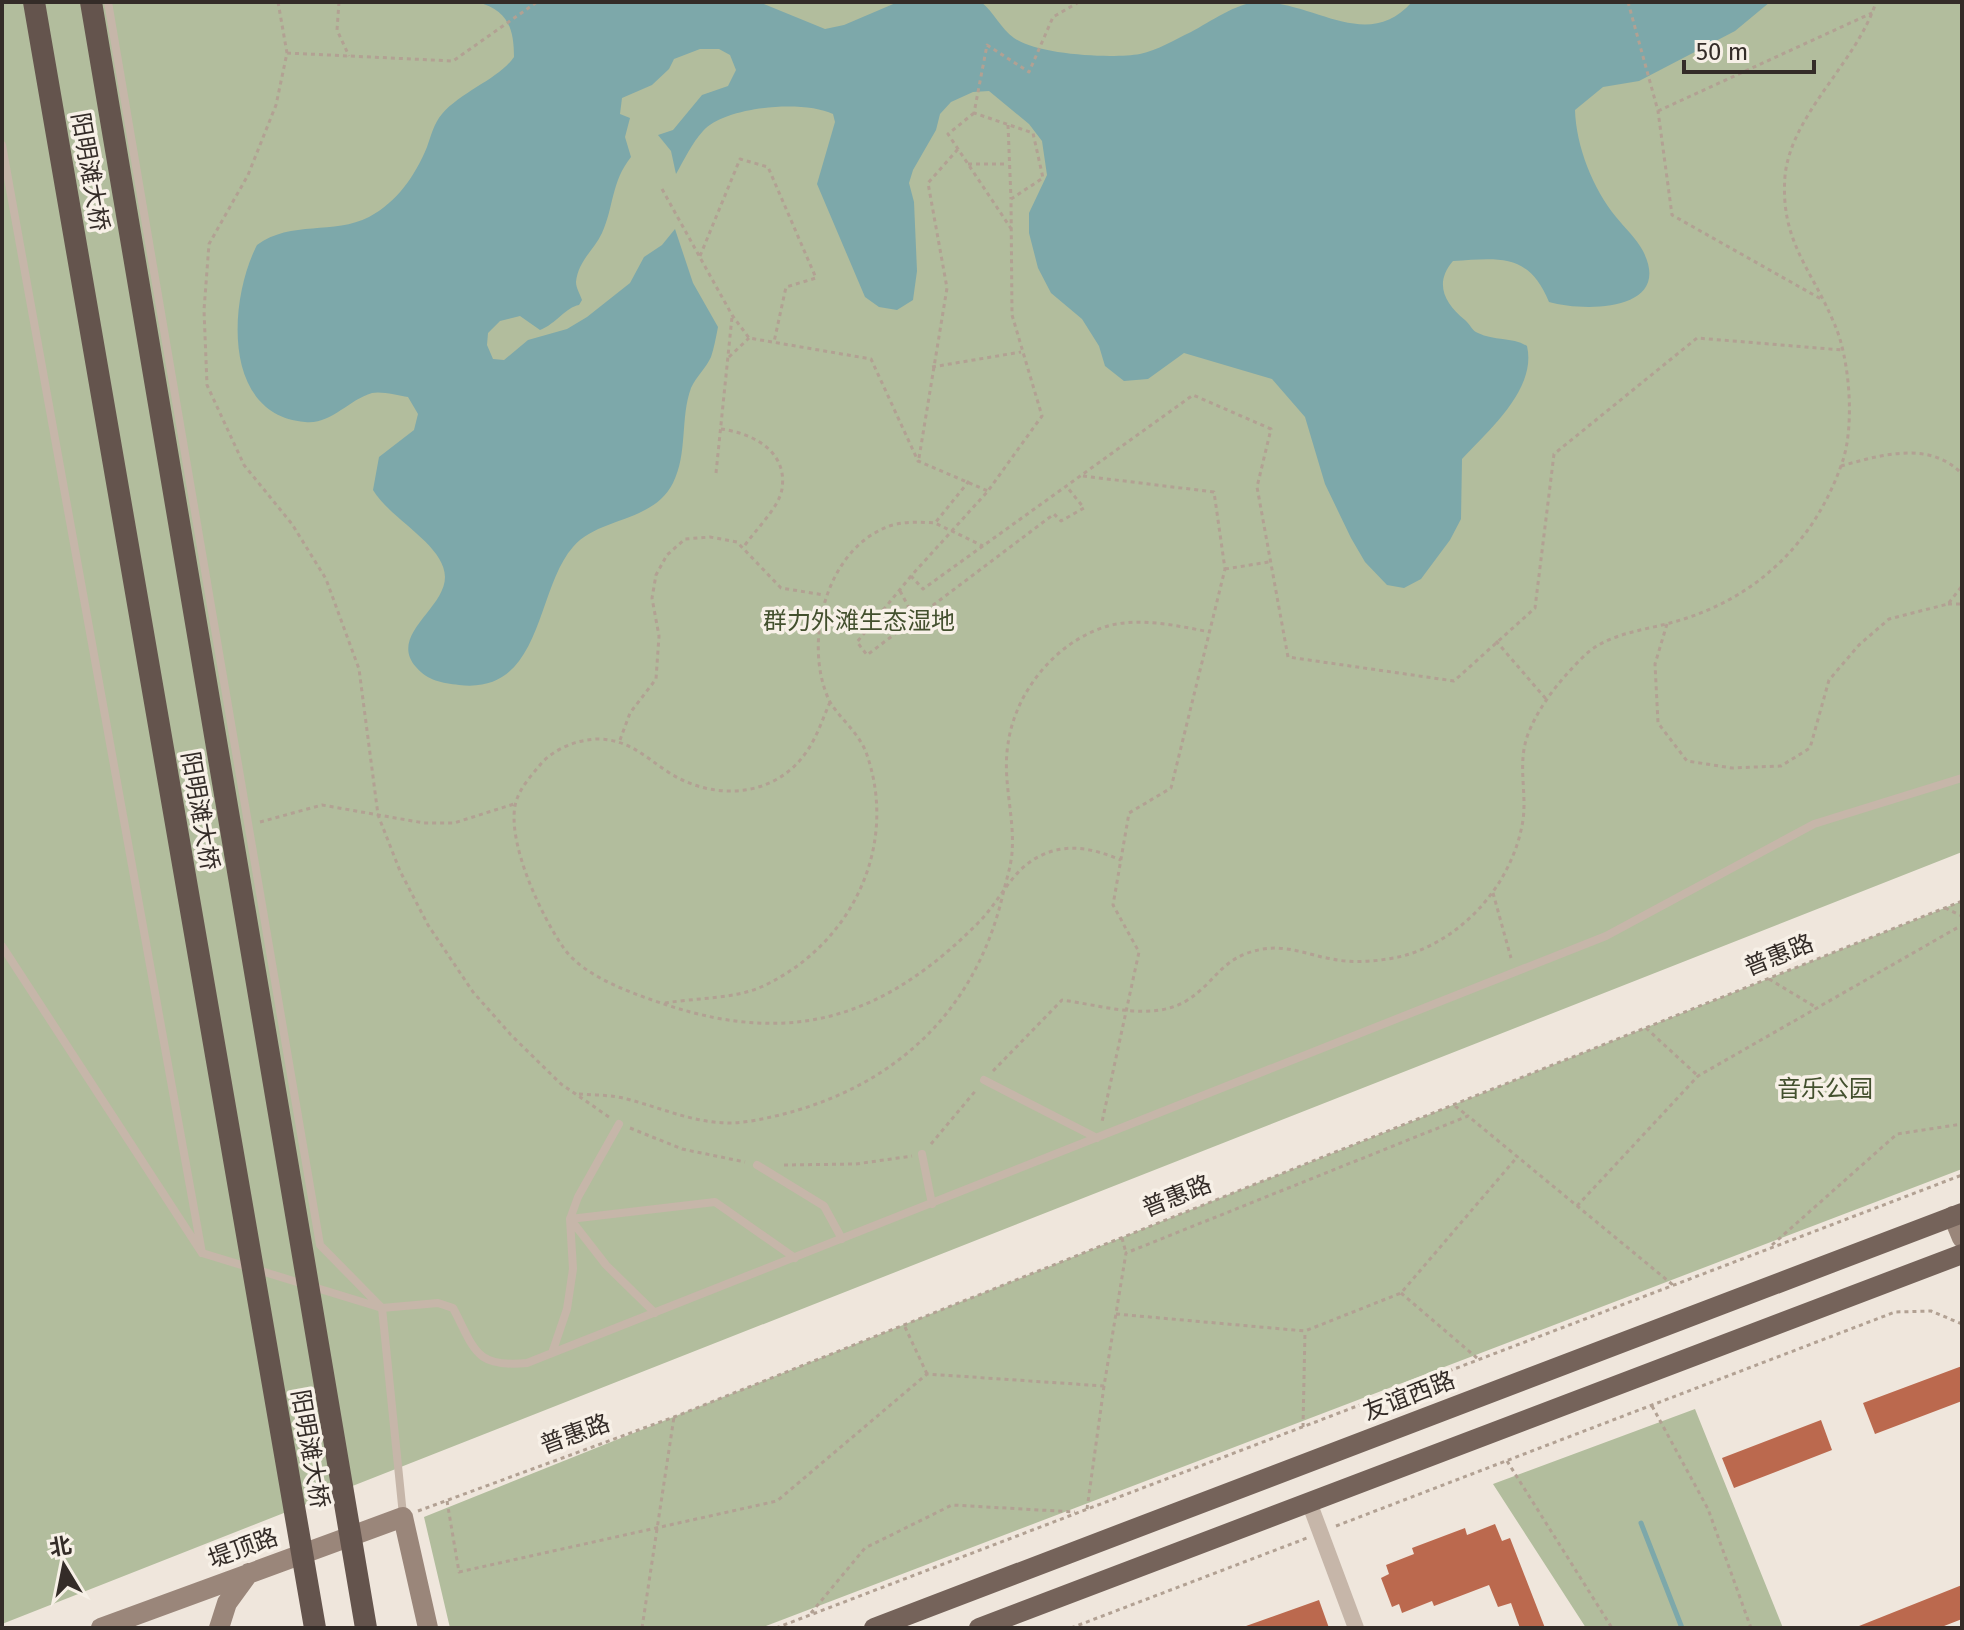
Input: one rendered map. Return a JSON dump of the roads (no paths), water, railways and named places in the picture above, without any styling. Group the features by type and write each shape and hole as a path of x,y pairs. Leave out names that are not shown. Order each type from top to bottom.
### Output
{"highway":[{"name":"阳明滩大桥","path":"34,2 315,1628"},
{"name":"阳明滩大桥","path":"91,2 366,1628"}],"main road":[{"path":"1958,1215 1962,1238"},
{"name":"友谊西路","path":"874,1628 1958,1215"},
{"path":"979,1628 1962,1254"},
{"path":"403,1517 428,1628"},
{"name":"堤顶路","path":"101,1628 403,1517"},
{"path":"219,1628 227,1603 249,1573"}],"street":[{"path":"1309,1502 1356,1628"}],"lane":[{"path":"108,2 320,1245 382,1308 403,1517"},
{"path":"2,145 202,1253"},
{"path":"2,946 202,1253 382,1308 438,1303 453,1308 478,1355 500,1366 527,1363 1515,973 1606,936 1814,824 1962,778"},
{"path":"984,1080 1098,1138"},
{"path":"552,1353 567,1309 573,1269 570,1219 578,1197 619,1124"},
{"path":"922,1154 932,1204"},
{"path":"757,1165 824,1206 842,1239"},
{"path":"570,1219 715,1202 795,1258"},
{"path":"570,1219 606,1265 655,1313"}],"water":[{"path":"477,2 759,2 825,29 844,25 898,2 981,2 1009,34 1025,44 1057,52 1112,56 1153,50 1232,9 1258,2 1279,4 1358,24 1377,23 1395,17 1412,2 1770,2 1735,31 1639,81 1603,87 1575,110 1582,152 1593,180 1608,206 1643,251 1649,271 1646,286 1636,297 1602,306 1564,305 1549,302 1532,274 1511,262 1485,259 1453,261 1447,269 1443,285 1452,307 1476,332 1527,346 1528,362 1525,378 1508,408 1462,459 1461,519 1450,540 1421,579 1404,588 1387,585 1365,562 1325,484 1305,417 1272,379 1184,353 1148,379 1124,381 1105,366 1099,346 1082,319 1051,293 1038,268 1029,233 1029,213 1047,175 1042,141 1029,124 989,91 973,92 951,102 940,114 936,130 913,170 909,183 914,202 917,271 913,300 897,310 879,307 865,297 817,184 835,122 833,114 803,107 785,107 729,116 703,131 676,174 671,151 658,135 673,130 702,95 728,86 736,70 730,55 719,49 700,49 674,59 669,69 652,85 622,98 620,114 630,118 625,137 631,157 616,185 602,233 577,275 576,284 582,300 579,305 540,330 520,316 500,321 488,333 487,345 493,359 504,360 528,340 567,329 587,317 630,283 644,257 662,245 675,229 693,283 718,327 711,357 691,388 678,472 664,496 652,506 596,530 573,547 551,588 533,636 522,657 507,674 486,684 459,685 425,675 409,655 413,633 443,589 443,565 427,543 373,490 379,457 414,430 418,414 408,397 372,393 314,422 278,415 258,399 246,377 239,351 238,323 241,294 257,245 284,233 356,222 379,211 411,178 442,114 499,72 514,57 507,21 495,10"}],"waterway":[{"path":"1641,1523 1682,1628"}],"park label":[{"name":"群力外滩生态湿地","path":"859,621"},
{"name":"音乐公园","path":"1825,1089"}]}
